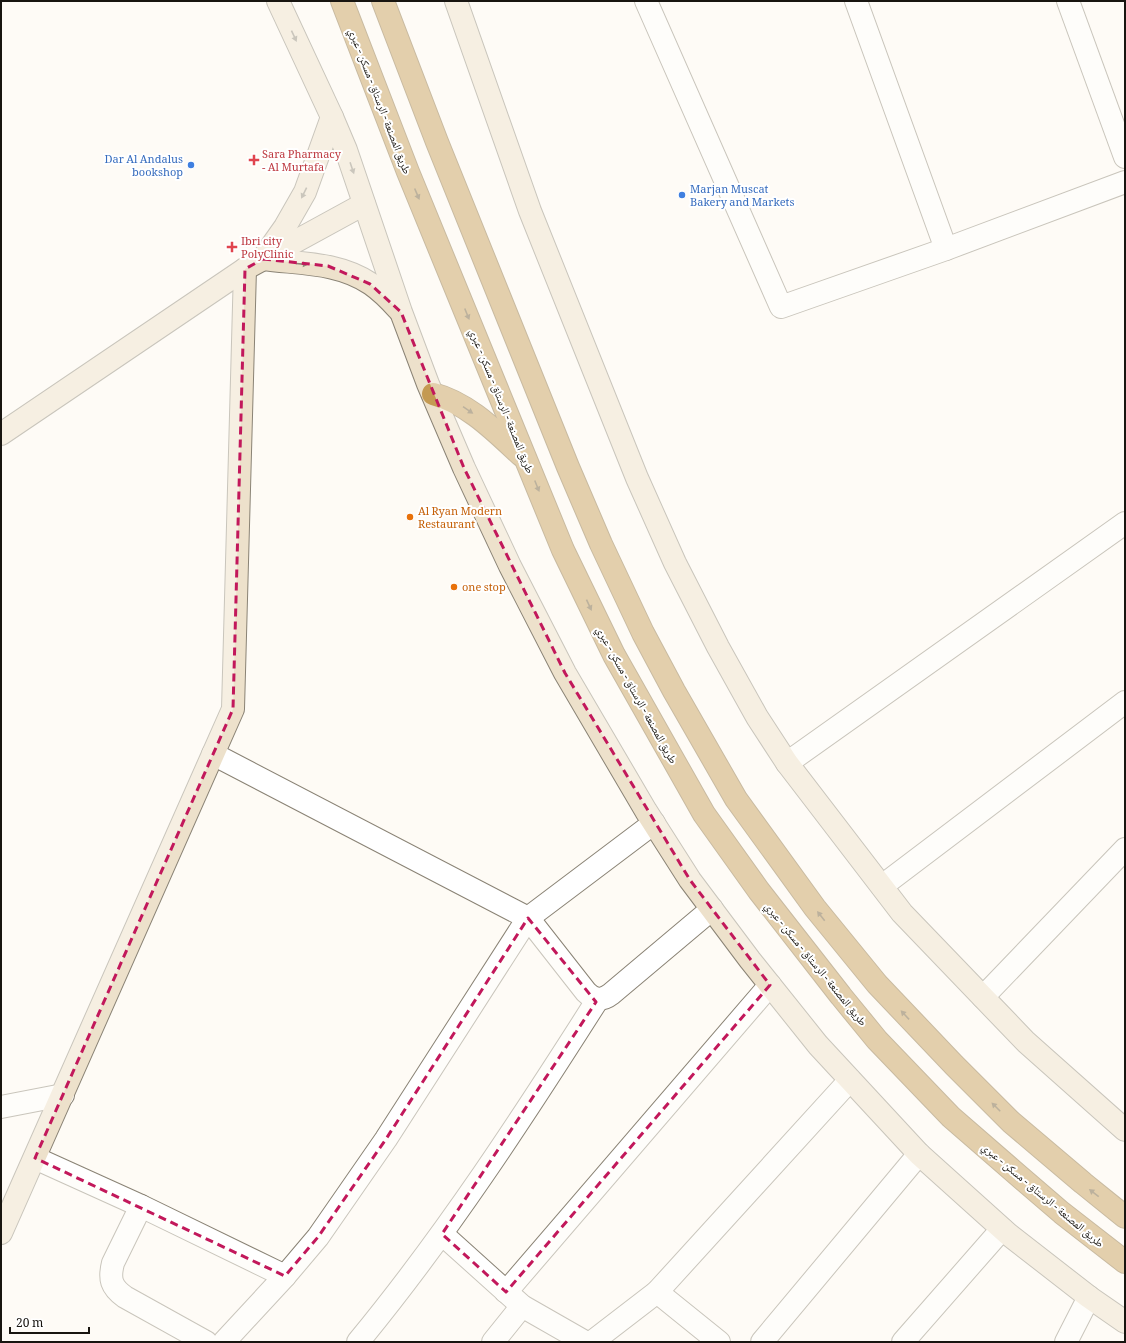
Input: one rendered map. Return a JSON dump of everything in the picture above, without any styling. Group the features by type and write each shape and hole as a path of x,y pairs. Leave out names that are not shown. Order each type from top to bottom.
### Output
{"highway":[{"name":"طريق المصنعة - الرستاق - مسكن - عبري","path":"342,1 408,172 563,550 614,655 704,814 759,891 827,979 877,1040 951,1117 1051,1204 1125,1262"},
{"path":"383,1 437,142 568,467 601,544 650,646 736,799 815,908 876,984 1011,1122 1082,1184 1125,1217"},
{"path":"433,394 446,397 472,413 498,433 526,460"}],"street":[{"path":"278,1 346,150 401,312 464,468 510,566 565,673 654,823 690,880 818,1045 918,1154 1002,1229 1089,1298 1125,1322"},
{"path":"456,1 530,210 637,478 675,563 718,646 758,717 787,763 902,913 1026,1042 1125,1130"},
{"path":"646,1 781,307 946,249 1125,182"},
{"path":"856,1 946,249"},
{"path":"1068,1 1125,157"},
{"path":"1,1233 233,709 254,264 285,227 305,192 332,117"},
{"path":"1,434 254,264 364,204"},
{"path":"254,264 328,266 343,270 370,284 385,295 401,312"},
{"path":"787,763 1125,523"},
{"path":"882,886 1125,702"},
{"path":"213,754 528,918 591,997 598,999 605,998 611,994 712,909"},
{"path":"224,1342 285,1276 318,1237 386,1139 528,918 654,823"},
{"path":"983,997 1125,850"},
{"path":"493,1342 514,1299 770,985"},
{"path":"358,1342 442,1234 522,1117 598,999"},
{"path":"592,1342 657,1292 850,1080"},
{"path":"3,1106 63,1095"},
{"path":"762,1342 918,1154"},
{"path":"35,1158 141,1206 285,1276"},
{"path":"141,1206 113,1263 110,1272 112,1282 117,1291 125,1297 206,1342"},
{"path":"903,1342 1002,1229"},
{"path":"442,1234 514,1299 585,1342"},
{"path":"657,1292 719,1342"},
{"path":"1066,1342 1089,1298"}],"highlighted area":[{"path":"263,259 328,266 370,284 401,312 464,468 565,673 690,880 770,985 506,1292 442,1234 596,1002 528,918 386,1139 318,1237 285,1276 35,1158 233,709 245,269"}],"place":[{"name":"Sara Pharmacy - Al Murtafa","path":"254,160"},
{"name":"Dar Al Andalus bookshop","path":"191,165"},
{"name":"Marjan Muscat Bakery and Markets","path":"682,195"},
{"name":"Ibri city PolyClinic","path":"232,247"},
{"name":"Al Ryan Modern Restaurant","path":"410,517"},
{"name":"one stop","path":"454,587"}]}
